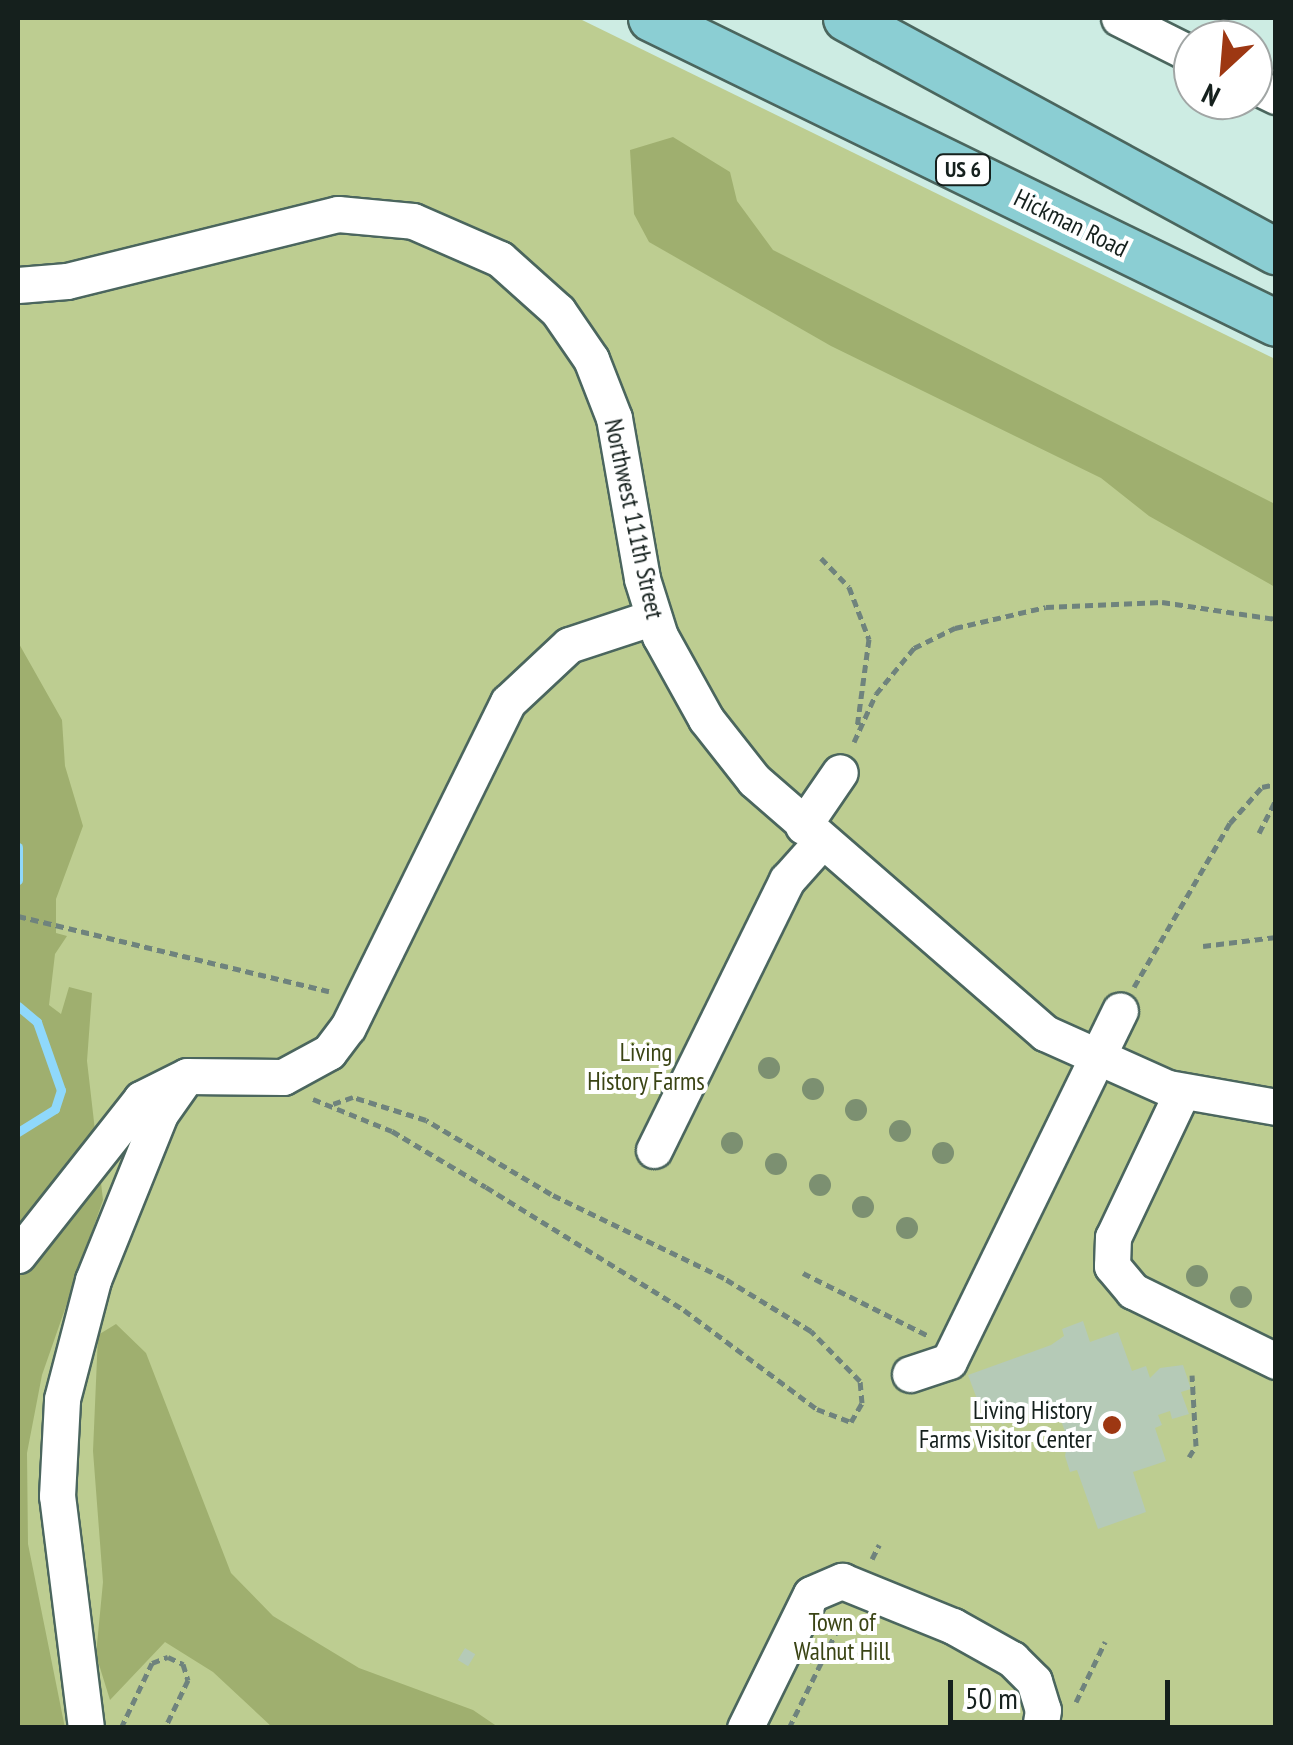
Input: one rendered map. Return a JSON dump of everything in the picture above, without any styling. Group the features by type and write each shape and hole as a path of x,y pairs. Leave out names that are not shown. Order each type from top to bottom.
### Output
{"main road":[{"name":"Hickman Road","path":"650,18 1276,324"},
{"path":"846,18 1276,251"}],"street":[{"path":"1119,18 1173,45"},
{"name":"Northwest 111th Street","path":"18,285 68,280 338,214 394,218 468,240 531,283 591,359 614,418 654,616 672,665 729,752 812,834 1014,1008 1097,1058 1182,1092 1276,1107"},
{"path":"18,1255 128,1113 150,1093 187,1076 274,1078 299,1072 334,1046 359,1006 508,702 569,644 654,616"},
{"path":"654,1150 840,772"},
{"path":"910,1374 949,1361 1120,1010"},
{"path":"86,1728 60,1536 62,1398 94,1280 138,1182 160,1114 187,1076"},
{"path":"1182,1092 1114,1237 1112,1266 1133,1291 1276,1360"},
{"path":"745,1728 811,1594 842,1581 952,1626 1012,1660 1034,1681 1043,1710 1040,1728"}],"path":[{"path":"821,558 849,587 869,639 868,677 848,754 876,694 904,659 955,628 1046,607 1162,602 1276,620"},
{"path":"1120,1010 1230,822 1262,788 1276,784"},
{"path":"1259,833 1276,799"},
{"path":"18,916 326,990 359,1006"},
{"path":"1204,946 1276,937"},
{"path":"354,1097 426,1120 550,1194 724,1278 796,1322 842,1357 860,1381 862,1402 851,1422 817,1409 684,1310 560,1232 334,1104 354,1097"},
{"path":"803,1273 955,1349"},
{"path":"1189,1457 1196,1446 1192,1375"},
{"path":"789,1728 879,1545"},
{"path":"1072,1710 1105,1642"},
{"path":"121,1728 152,1663 168,1657 183,1664 188,1680 165,1728"}],"green space":[{"name":"Living History Farms","path":"18,18 578,18 1275,359 1275,1727 18,1727"},
{"path":"673,137 730,172 737,201 773,250 1275,504 1275,587 1149,516 1101,478 831,346 649,242 634,214 630,150"},
{"path":"18,642 62,720 65,766 83,826 56,899 56,933 67,936 55,954 49,1005 61,1014 69,987 92,993 87,1061 103,1200 42,1375 27,1453 28,1544 65,1728 18,1727"},
{"path":"116,1324 146,1353 231,1573 273,1616 359,1668 473,1710 498,1727 272,1727 213,1672 165,1642 110,1700 96,1655 103,1582 93,1451 98,1335"}],"building":[{"name":"Living History Farms Visitor Center","path":"1083,1321 1090,1342 1118,1332 1132,1371 1146,1366 1150,1378 1160,1368 1183,1365 1191,1389 1181,1392 1189,1414 1172,1419 1170,1411 1158,1415 1162,1425 1155,1428 1166,1461 1133,1472 1146,1512 1098,1529 1077,1470 1070,1472 1065,1456 1068,1440 1059,1415 1051,1407 1002,1424 995,1402 980,1407 968,1375 1051,1345 1064,1336 1062,1329"},
{"path":"465,1648 475,1654 468,1666 458,1660"}],"waterway":[{"path":"18,847 18,880"},
{"path":"18,1006 37,1022 61,1090 55,1109 18,1132"}],"place":[{"name":"Living History Farms Visitor Center","path":"1112,1425"}],"park label":[{"name":"Town of Walnut Hill","path":"842,1638"}]}
